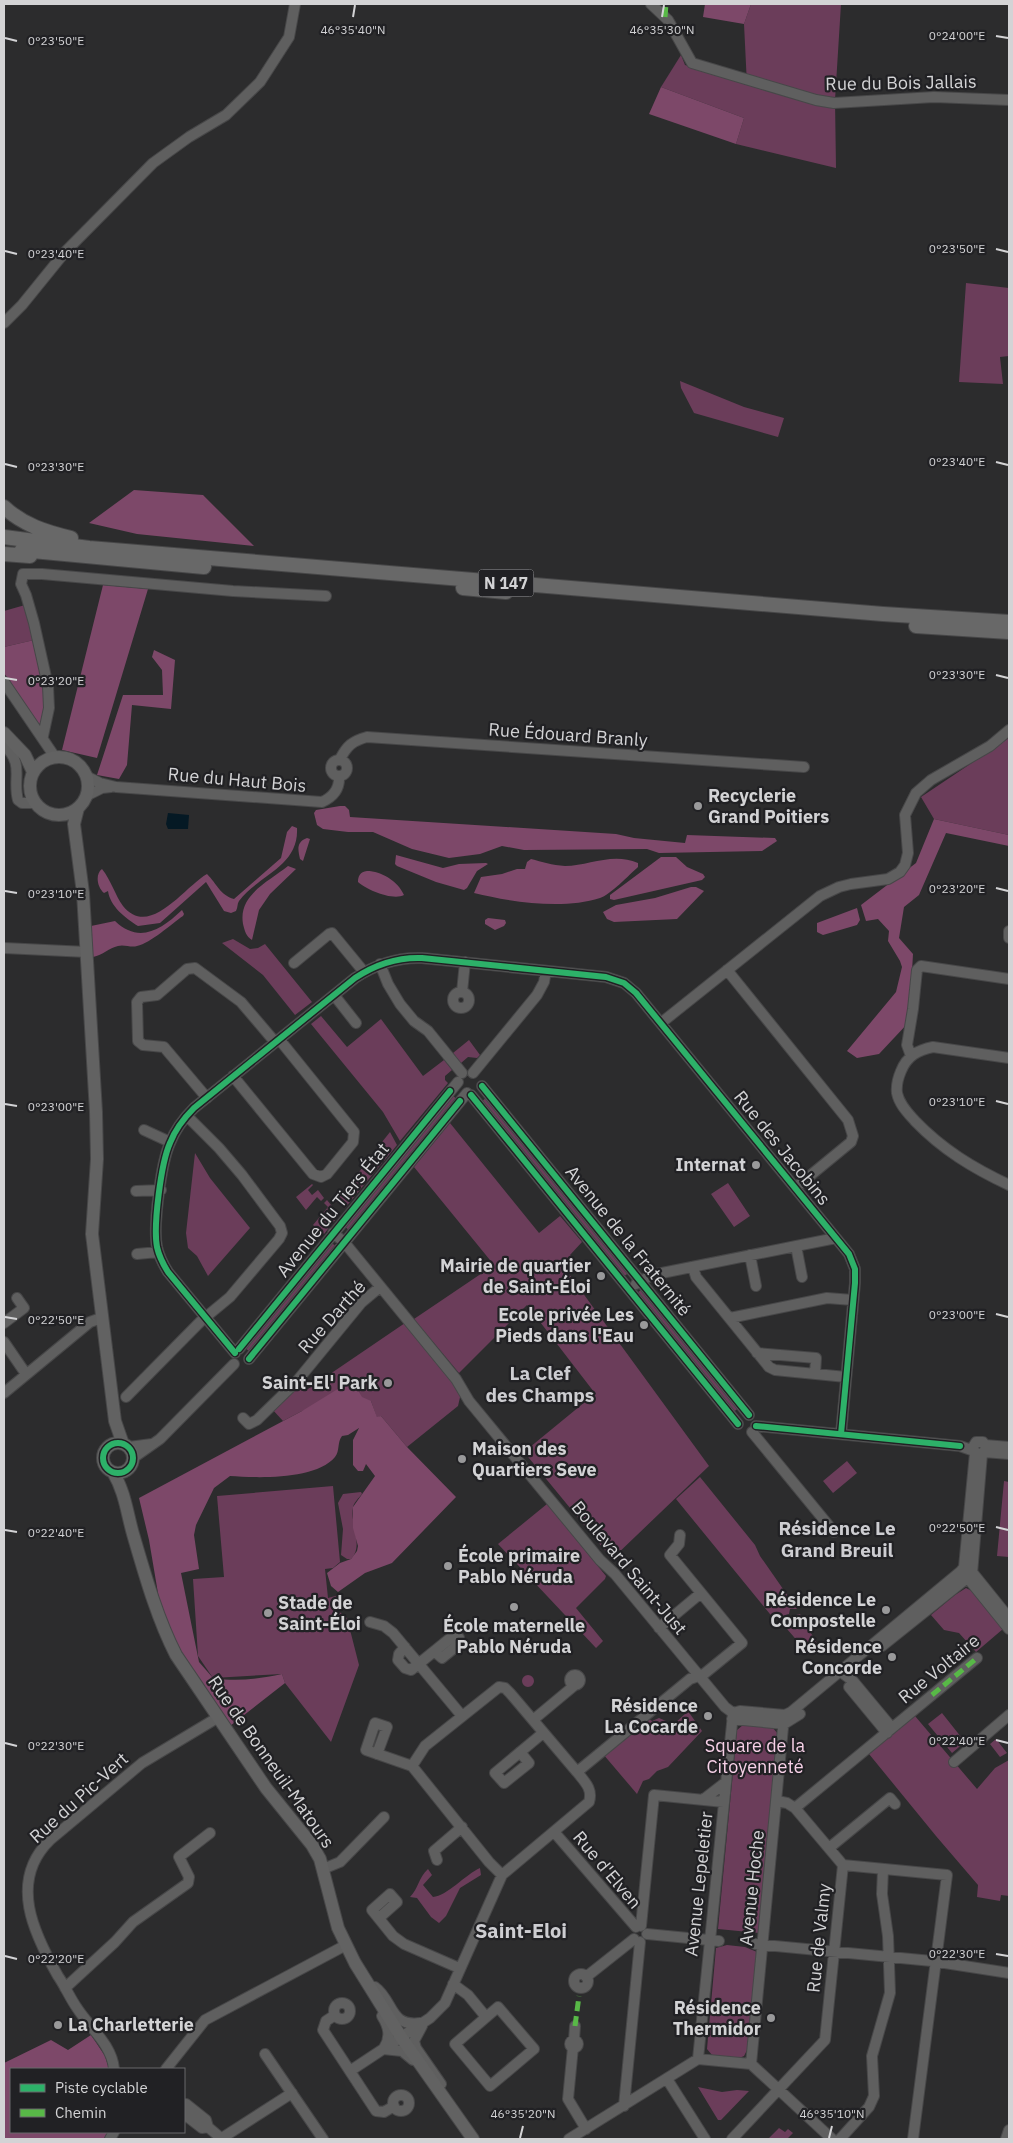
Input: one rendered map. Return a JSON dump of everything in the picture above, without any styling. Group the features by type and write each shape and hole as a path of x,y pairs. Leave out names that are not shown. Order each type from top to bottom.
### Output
{"highway":[{"path":"4,507 12,515 31,526 80,540 108,544 117,550"},
{"name":"N 147","path":"4,537 117,550 883,614 1009,622"},
{"name":"N 147","path":"4,547 60,554 721,611 1009,632"},
{"path":"4,554 51,558 60,554"}],"main road":[{"path":"4,733 10,744 30,763 33,772 30,788 36,804 42,809 57,815 68,824 75,836"},
{"path":"10,744 37,757 65,758 74,761 82,768 86,776 86,796 78,808 74,824 82,878 97,1147 92,1234 115,1421 128,1450 131,1466 120,1471 107,1467 104,1460 105,1451 110,1446 115,1443 128,1450"},
{"path":"33,772 38,766 51,758"},
{"path":"57,815 78,808"},
{"path":"110,1446 115,1421"},
{"name":"Rue de Bonneuil-Matours","path":"120,1471 134,1536 168,1640 217,1718 266,1788 307,1838 320,1859 338,1928 355,1963 401,2037 472,2139"}],"street":[{"path":"4,323 22,305 65,252 153,163 189,137 226,115 244,100 264,77 289,37 295,4"},
{"name":"Rue du Bois Jallais","path":"651,4 668,20 692,63 816,100 834,103 934,97 1009,100"},
{"path":"43,736 50,708 48,686 34,623 26,594 21,584 24,574 233,591 326,596"},
{"path":"4,682 43,736 51,758"},
{"path":"661,1023 805,906 839,887 880,881 900,872 905,865 908,853 905,814 916,793 931,780 990,746 1009,730"},
{"name":"Rue Édouard Branly","path":"340,759 347,746 355,740 368,737 804,767"},
{"path":"10,744 16,765 18,800 22,803 36,804"},
{"name":"Rue du Haut Bois","path":"86,796 102,788 116,787 322,802 329,799 336,792 339,776 344,775 348,768 345,762 340,759"},
{"name":"Rue du Haut Bois","path":"86,776 100,783 116,787"},
{"path":"1009,931 1009,938"},
{"path":"294,963 329,934 332,934 364,972"},
{"path":"4,948 87,952"},
{"name":"Rue des Jacobins","path":"158,1252 156,1232 165,1158 170,1142 186,1116 233,1076 364,972 380,964 398,959 413,958 546,970 618,980 636,993 661,1023 846,1250 853,1264 855,1275 841,1434"},
{"path":"462,992 465,962"},
{"name":"Avenue de la Fraternité","path":"380,964 388,984 400,1004 414,1021 428,1031 469,1094 630,1289 738,1424"},
{"path":"911,1056 907,1045 917,970 921,966 1009,979"},
{"path":"207,1098 164,1047 143,1045 138,1041 137,1002 141,997 157,995 187,969 196,968 241,1002 277,1041 354,1132 353,1142 326,1174 321,1177 313,1174 233,1076"},
{"path":"460,1078 469,1069 473,1073 537,995 544,982 546,970"},
{"path":"727,970 848,1120 853,1134 851,1142 795,1188"},
{"path":"334,995 356,1023"},
{"path":"1009,1058 933,1047 922,1049 911,1056 904,1065 898,1079 897,1091 900,1103 910,1116 942,1147 959,1159 1009,1185"},
{"name":"Avenue de la Fraternité","path":"473,1073 750,1415 754,1429"},
{"name":"Avenue du Tiers État","path":"128,1450 153,1444 236,1355 460,1078"},
{"name":"Avenue du Tiers État","path":"236,1355 239,1368 469,1094 482,1086"},
{"path":"126,1397 206,1318 228,1299 244,1282 282,1233 280,1226 242,1175 219,1148 186,1116"},
{"path":"144,1130 170,1142"},
{"path":"136,1191 161,1190"},
{"name":"Boulevard Saint-Just","path":"333,1233 344,1242 456,1379 469,1401 600,1560 615,1574 733,1716"},
{"path":"630,1289 640,1280 652,1275 836,1238"},
{"path":"796,1246 802,1277"},
{"path":"137,1254 158,1252 168,1272 236,1355"},
{"path":"750,1255 756,1286"},
{"path":"693,1267 696,1277 772,1369 846,1377"},
{"name":"Rue Darthé","path":"243,1418 250,1424 257,1420 296,1381 361,1303 380,1287"},
{"path":"4,1323 24,1308 17,1298"},
{"path":"730,1318 826,1298 853,1300"},
{"path":"4,1393 90,1322 102,1318"},
{"path":"4,1342 26,1374"},
{"path":"757,1353 816,1358 815,1374"},
{"path":"750,1415 738,1424 746,1432 754,1429 841,1434 960,1446 1009,1454"},
{"path":"754,1429 834,1532"},
{"path":"979,1450 1009,1447"},
{"path":"979,1450 967,1572 1009,1629"},
{"path":"577,1772 690,1679 704,1674 742,1643 670,1555 679,1544 680,1535"},
{"path":"967,1572 1009,1618"},
{"path":"733,1716 740,1711 794,1719 843,1674 967,1572"},
{"path":"659,1628 701,1593"},
{"path":"370,1622 389,1629 462,1716"},
{"path":"419,1664 435,1652"},
{"name":"Rue Voltaire","path":"795,1808 977,1658"},
{"path":"843,1674 854,1681 889,1731"},
{"path":"533,1720 575,1685"},
{"path":"412,1766 425,1746 499,1686 505,1688 510,1693 590,1788 591,1796 589,1802 555,1833 502,1875 445,2002"},
{"path":"954,1762 1009,1715"},
{"name":"Avenue Lepeletier","path":"698,2059 715,1940 724,1802 733,1716"},
{"name":"Rue du Pic-Vert","path":"114,2068 110,2052 77,2008 38,1940 32,1918 28,1886 31,1869 36,1858 50,1840 142,1763 217,1718"},
{"name":"Avenue Hoche","path":"751,2064 759,1944 777,1801 784,1719"},
{"path":"378,1754 386,1727 375,1723 366,1750 412,1766 502,1875"},
{"path":"520,1752 543,1733"},
{"path":"704,1800 726,1782"},
{"path":"624,2106 654,1795 724,1802"},
{"path":"829,1848 890,1798 895,1804"},
{"name":"Rue de Valmy","path":"732,2139 825,2040 843,1865 795,1808 787,1802 777,1801"},
{"path":"323,1869 340,1862 384,1817"},
{"path":"437,1860 434,1851 462,1827"},
{"path":"65,1988 115,1942 133,1922 188,1883 189,1877 179,1857 210,1833"},
{"name":"Rue d'Elven","path":"555,1833 640,1934"},
{"path":"843,1865 947,1875 913,2139"},
{"path":"840,2139 872,2102 874,2090 872,2056 889,1999 889,1957 882,1894 883,1869"},
{"path":"379,1918 393,1936 404,1944 459,1968"},
{"path":"579,1992 587,1984 586,1976 640,1934 715,1940"},
{"path":"759,1944 889,1957 1009,1973"},
{"path":"167,2068 205,2020 346,1945"},
{"path":"355,1963 358,1980 385,2020 389,2032 388,2041 383,2049"},
{"path":"366,1980 379,1990 398,2019 408,2024 423,2022"},
{"path":"453,1984 468,1995 486,2017"},
{"path":"350,2071 423,2022 445,2002 456,1996 468,1995"},
{"path":"498,2007 534,2049 490,2086 455,2044 486,2017 498,2007"},
{"path":"335,2015 326,2021 323,2030 376,2111 384,2112 394,2106"},
{"path":"423,2022 414,2041 416,2048 445,2090 450,2106"},
{"path":"576,2026 568,2099 586,2129"},
{"path":"383,2049 402,2051 412,2060 420,2062"},
{"path":"265,2054 323,2139"},
{"path":"569,2139 698,2059 751,2064 832,2139"},
{"path":"668,2079 705,2139"},
{"path":"185,2104 206,2120 208,2127 222,2139 292,2093"},
{"path":"185,2115 202,2128 208,2127"},
{"path":"1006,2139 1009,2130"}],"green space":[{"path":"751,4 841,4 835,100 836,168 736,144 744,118 661,87 681,55 685,65 747,85 744,24"},
{"path":"966,283 1009,288 1009,356 1000,357 1003,384 959,382"},
{"path":"680,381 744,407 784,418 778,437 694,413 681,388"},
{"path":"25,605 34,640 4,647 4,611"},
{"path":"1009,738 1009,835 934,819 921,797"},
{"path":"233,939 250,949 258,948 265,944 312,1002 295,1015 263,975 222,943"},
{"path":"321,1016 347,1047 381,1019 423,1076 444,1060 452,1070 445,1076 445,1080 448,1083 400,1141 383,1112 311,1024"},
{"path":"469,1040 480,1055 477,1058 468,1057 461,1063 453,1053"},
{"path":"451,1093 457,1100 350,1231 343,1225"},
{"path":"487,1097 630,1272 623,1277 480,1103"},
{"path":"450,1123 539,1233 560,1216 582,1242 570,1255 575,1261 566,1270 709,1466 612,1559 524,1452 591,1397 594,1392 527,1305 459,1373 414,1319 494,1265 414,1167"},
{"path":"390,1132 397,1145 384,1161 374,1152"},
{"path":"195,1153 210,1178 250,1228 208,1276 197,1256 188,1248 186,1233"},
{"path":"373,1155 382,1163 345,1208 335,1201"},
{"path":"728,1183 750,1216 734,1227 711,1194"},
{"path":"312,1184 308,1190 312,1195 318,1190 324,1198 321,1201 317,1197 306,1210 296,1197"},
{"path":"327,1200 339,1215 324,1234 313,1225 328,1207 324,1203"},
{"path":"329,1241 337,1247 250,1352 244,1347"},
{"path":"643,1288 740,1407 732,1413 636,1294"},
{"path":"405,1323 461,1393 458,1406 407,1447 381,1416 377,1418 371,1401 302,1411 283,1421 272,1409 297,1383 303,1389 308,1389"},
{"path":"847,1461 857,1473 833,1493 823,1481"},
{"path":"700,1477 755,1545 760,1556 797,1609 790,1609 789,1614 774,1619 676,1499"},
{"path":"1004,1481 1009,1482 1009,1557 997,1556"},
{"name":"Stade de Saint-Éloi","path":"333,1486 340,1562 333,1568 325,1569 328,1598 339,1595 337,1610 347,1618 359,1665 331,1742 285,1683 282,1674 213,1678 198,1656 193,1579 224,1577 217,1496"},
{"path":"361,1492 362,1494 353,1506 357,1542 355,1554 351,1559 347,1559 341,1555 343,1529 338,1503 343,1494"},
{"path":"547,1504 606,1576 576,1608 603,1641 596,1648 498,1544"},
{"path":"966,1588 972,1591 1003,1629 976,1652 959,1633 944,1630 931,1615"},
{"path":"800,1614 819,1647 812,1650 811,1647 800,1644 787,1629 788,1617"},
{"path":"528,1675 534,1681 528,1687 522,1681"},
{"path":"688,1711 702,1731 668,1767 657,1771 649,1779 643,1781 637,1794 603,1754 646,1717 652,1721 659,1718 666,1721 671,1727"},
{"path":"942,1713 965,1742 952,1753 928,1724"},
{"path":"915,1716 977,1789 995,1768 1009,1760 1009,1896 1001,1895 1000,1901 977,1897 978,1885 869,1754"},
{"name":"Square de la Citoyenneté","path":"743,1725 773,1728 778,1734 759,1933 718,1929 737,1730"},
{"path":"996,1739 1007,1753 1000,1757 990,1744"},
{"path":"480,1868 481,1875 460,1888 446,1916 439,1923 431,1917 417,1898 410,1897 428,1869 432,1875 423,1885 433,1897 444,1893"},
{"path":"727,1945 745,1947 757,1952 747,2050 744,2056 737,2059 712,2055 707,2049 716,1948"},
{"path":"698,2087 722,2092 749,2091 721,2120 718,2120"},
{"path":"779,2128 785,2132 788,2129 793,2133 787,2139 768,2139"}],"shaded area":[{"path":"705,4 751,4 744,24 703,17"},
{"path":"661,87 744,118 736,144 649,114"},
{"path":"134,490 203,495 254,546 137,534 89,523"},
{"path":"103,585 148,589 97,758 62,750"},
{"path":"34,640 46,693 46,708 39,726 4,673 4,647"},
{"path":"154,650 175,660 171,709 132,705 127,765 119,779 97,775 123,695 163,695 162,670 152,657"},
{"path":"345,806 349,810 350,817 616,834 634,838 685,843 687,835 775,838 777,841 762,851 659,853 647,849 524,850 502,846 480,854 449,858 412,849 373,832 323,829 317,825 314,813 316,810"},
{"path":"934,819 1009,835 1009,846 946,833 919,895 904,907 899,938 913,954 909,1022 879,1054 857,1058 847,1051 896,992 902,967 888,941 889,931 878,919 866,921 861,905 916,863"},
{"path":"292,826 297,828 296,841 285,861 247,892 239,901 236,911 231,913 224,911 206,882 160,923 138,926 119,911 112,902 108,891 104,893 98,884 98,874 102,869 123,906 133,915 144,917 155,914 166,907 207,874 222,892 234,899 281,858 287,832"},
{"path":"307,838 310,839 303,861 300,859 299,844"},
{"path":"396,855 443,868 459,864 488,864 477,871 464,890 436,882 397,866 395,864"},
{"path":"661,857 676,857 687,867 703,874 705,877 702,880 614,900 610,899 610,895"},
{"path":"531,859 565,866 619,859 638,863 638,867 609,893 600,898 585,902 554,904 520,902 474,893 481,877 525,869 527,862"},
{"path":"288,866 296,869 270,894 259,910 252,940 246,934 243,924 245,905 256,890"},
{"path":"367,871 378,873 393,881 404,895 387,896 362,885 358,882 359,876"},
{"path":"691,887 704,891 677,919 614,922 607,919 603,912 616,905 655,898"},
{"path":"857,908 860,920 857,925 823,935 817,932 817,923"},
{"path":"182,910 183,916 143,944 118,946 93,957 91,926 115,921 133,932 150,932 166,923"},
{"path":"488,918 505,920 506,923 495,930 485,924 485,920"},
{"path":"354,1384 362,1397 371,1401 377,1417 381,1416 407,1447 456,1497 392,1563 365,1573 338,1592 331,1586 327,1573 340,1563 351,1559 357,1551 358,1546 353,1528 353,1507 375,1476 366,1464 363,1471 358,1471 353,1465 353,1440 359,1428 348,1435 342,1436 335,1457 326,1465 315,1470 286,1476 230,1476 214,1488 196,1525 194,1535 199,1569 181,1573 199,1662 213,1678 230,1680 248,1679 282,1674 285,1683 230,1726 187,1667 160,1605 149,1540 139,1498 302,1411 341,1387"},
{"path":"91,2035 105,2056 109,2068 10,2068 10,2133 107,2133 104,2139 4,2139 4,2063 51,2040 68,2050"}],"water":[{"path":"168,813 189,815 188,829 168,829 166,824"}],"marked path":[{"path":"665,17 666,4"},
{"path":"932,1695 977,1658"},
{"path":"575,2026 579,1996"}],"cycle path":[{"path":"235,1353 168,1272 161,1260 157,1247 157,1210 167,1152 177,1129 194,1108 355,978 387,962 422,958 606,977 624,983 636,993 849,1254 855,1269 855,1283 841,1434"},
{"path":"482,1086 749,1415"},
{"path":"239,1349 450,1091"},
{"path":"471,1095 738,1424"},
{"path":"249,1359 460,1101"},
{"path":"756,1426 960,1446"},
{"path":"118,1443 129,1447 133,1458 129,1469 118,1473 107,1469 103,1458 107,1447 118,1443"}],"place":[{"name":"Recyclerie Grand Poitiers","path":"698,806"},
{"name":"Internat","path":"756,1165"},
{"name":"Mairie de quartier de Saint-Éloi","path":"601,1276"},
{"name":"Ecole privée Les Pieds dans l'Eau","path":"644,1325"},
{"name":"Saint-El' Park","path":"388,1383"},
{"name":"Maison des Quartiers Seve","path":"462,1459"},
{"name":"École primaire Pablo Néruda","path":"448,1566"},
{"name":"École maternelle Pablo Néruda","path":"514,1607"},
{"name":"Résidence Le Compostelle","path":"886,1610"},
{"name":"Stade de Saint-Éloi","path":"268,1613"},
{"name":"Résidence Concorde","path":"892,1657"},
{"name":"Résidence La Cocarde","path":"708,1716"},
{"name":"Résidence Thermidor","path":"771,2018"},
{"name":"La Charletterie","path":"58,2025"}],"district":[{"name":"La Clef des Champs","path":"540,1384"},
{"name":"Résidence Le Grand Breuil","path":"837,1539"},
{"name":"Saint-Eloi","path":"521,1931"}]}
